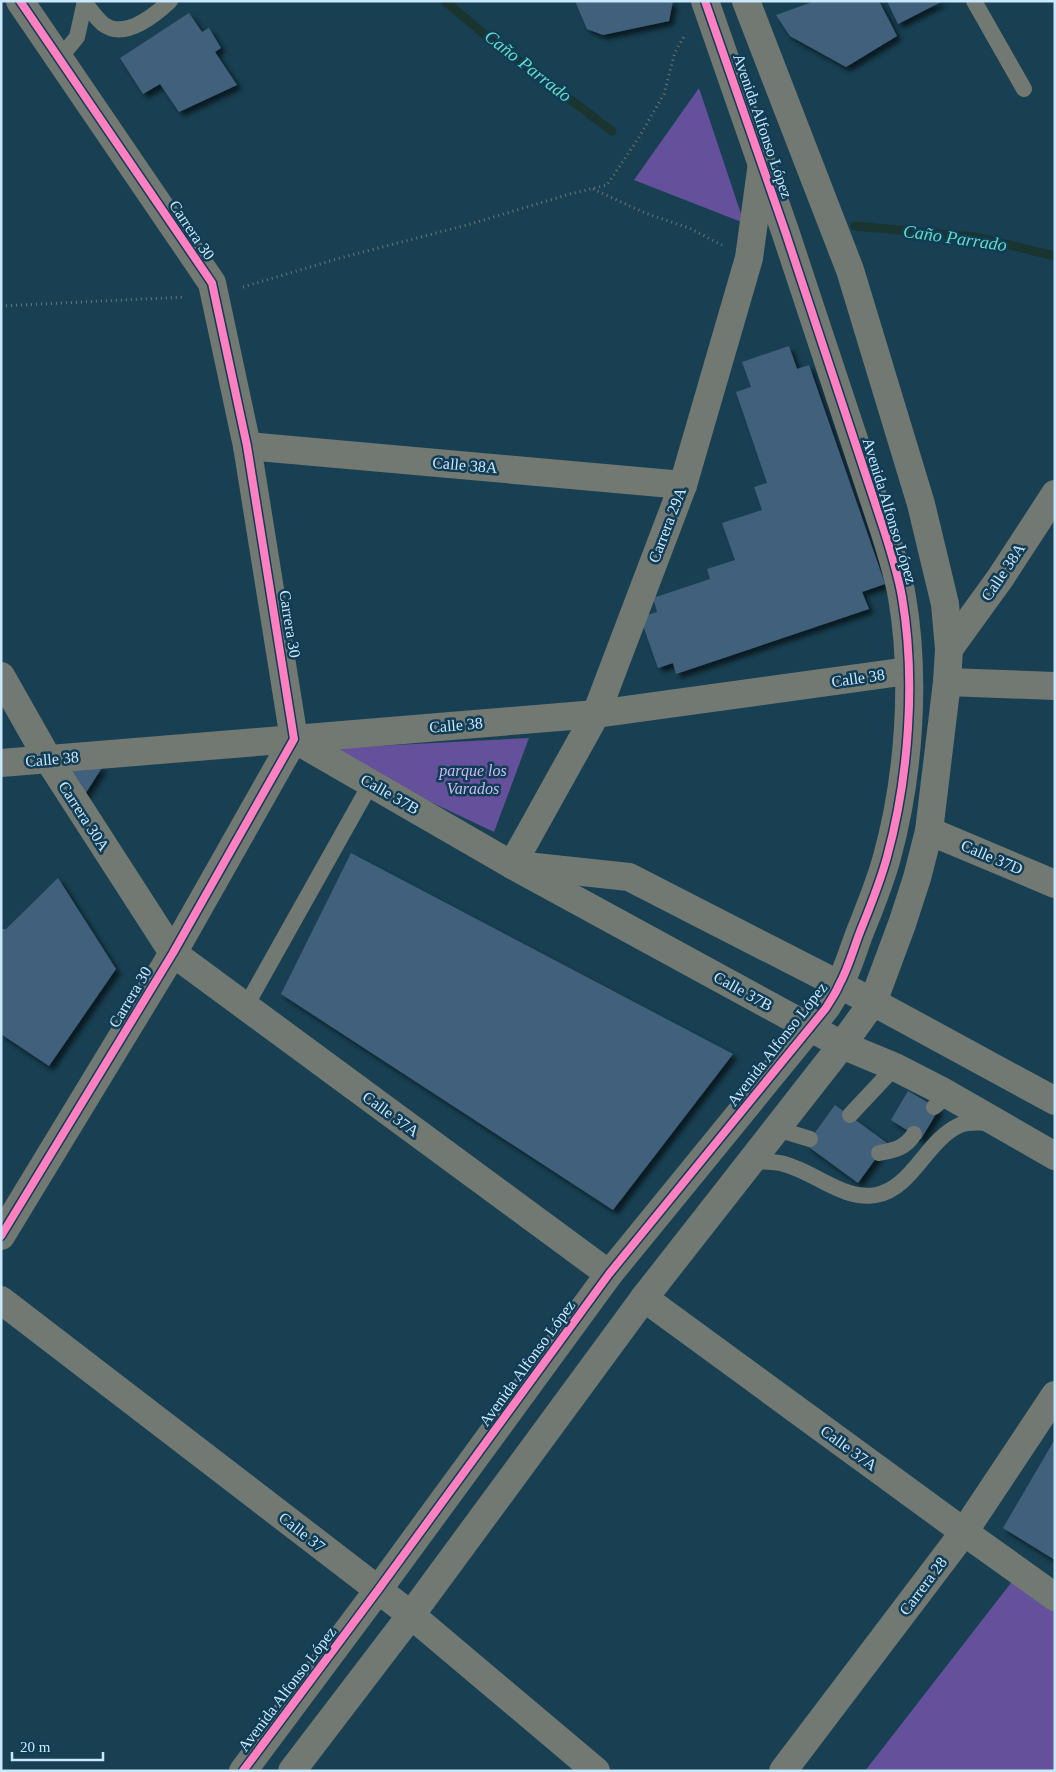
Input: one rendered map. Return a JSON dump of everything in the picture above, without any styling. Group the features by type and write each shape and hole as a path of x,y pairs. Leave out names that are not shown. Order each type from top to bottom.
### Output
{"street":[{"name":"Carrera 30","path":"1,1236 173,953 294,738 247,446 212,283 20,1"},
{"name":"Avenida Alfonso López","path":"243,1771 609,1274 826,1008 840,985 875,896 887,857 897,817 907,736 908,671 902,596 894,562 762,163 705,1"},
{"name":"Avenida Alfonso López","path":"292,1771 411,1615 644,1298 842,1045 873,1002 917,878 929,831 947,682 949,649 945,604 922,504 850,270 746,1"},
{"name":"Carrera 29A","path":"512,865 596,714 683,485 749,258 762,163"},
{"name":"Calle 38A","path":"247,446 683,485"},
{"name":"Calle 38A","path":"949,649 1001,578 1055,494"},
{"name":"Calle 38","path":"1,764 596,714 908,671"},
{"name":"Carrera 30A","path":"1,676 48,759 173,953"},
{"path":"947,682 1055,686"},
{"name":"Calle 37B","path":"294,738 512,865 842,1045 895,1067 941,1101 998,1123 1055,1156"},
{"name":"Calle 37D","path":"929,831 1055,884"},
{"name":"Calle 37B","path":"512,865 630,877 873,1002 1055,1100"},
{"name":"Calle 37A","path":"173,953 609,1274"},
{"name":"Calle 37A","path":"644,1298 964,1532 1055,1596"},
{"name":"Calle 37","path":"1,1300 411,1615 596,1771"},
{"name":"Carrera 28","path":"783,1771 964,1532 1055,1395"}],"lane":[{"path":"85,2 103,24 121,30 144,21 170,1"},
{"path":"974,1 1024,89"},
{"path":"59,59 77,37 85,2"},
{"path":"246,1006 371,783"},
{"path":"850,1116 895,1067"},
{"path":"750,1161 783,1164 806,1172 843,1190 862,1196 878,1195 894,1188 914,1169 934,1143 946,1133 961,1125 998,1123"},
{"path":"777,1129 810,1139"},
{"path":"879,1154 899,1148 910,1141 914,1134"}],"path":[{"path":"1,306 214,295 340,258 467,225 607,185 638,139 664,94 675,52 705,1"},
{"path":"592,188 645,213 689,228 749,258"}],"green space":[{"path":"699,88 744,223 634,180"},
{"name":"parque los Varados","path":"529,738 494,832 319,749"},
{"path":"1014,1579 1055,1608 1055,1771 865,1771"}],"building":[{"path":"575,1 673,1 669,21 603,35 587,29"},
{"path":"815,1 879,1 897,36 846,67 790,36 776,15"},
{"path":"887,1 943,1 898,24"},
{"path":"189,13 202,32 209,28 221,48 215,52 237,85 179,112 160,84 143,94 120,58"},
{"path":"789,346 797,369 809,365 885,584 862,592 869,609 676,674 673,663 658,668 640,617 657,612 653,598 710,579 707,569 735,560 722,523 762,510 754,487 767,483 736,392 751,387 742,362"},
{"path":"103,766 82,799 63,769"},
{"path":"351,853 733,1054 613,1210 281,994"},
{"path":"58,878 116,969 49,1066 1,1034 1,929 6,929"},
{"path":"908,1091 939,1109 921,1139 891,1120"},
{"path":"835,1105 887,1143 858,1183 806,1145"},
{"path":"1055,1439 1055,1560 1003,1528"}],"waterway":[{"name":"Caño Parrado","path":"445,1 490,39 612,131"},
{"name":"Caño Parrado","path":"855,226 975,237 1055,256"}],"cycle path":[{"path":"1,1236 173,953 294,739 247,446 212,283 20,1"},
{"path":"243,1771 609,1274 826,1008 848,966 887,857 901,794 908,728 909,661 900,588 884,530 785,231 705,1"}]}
